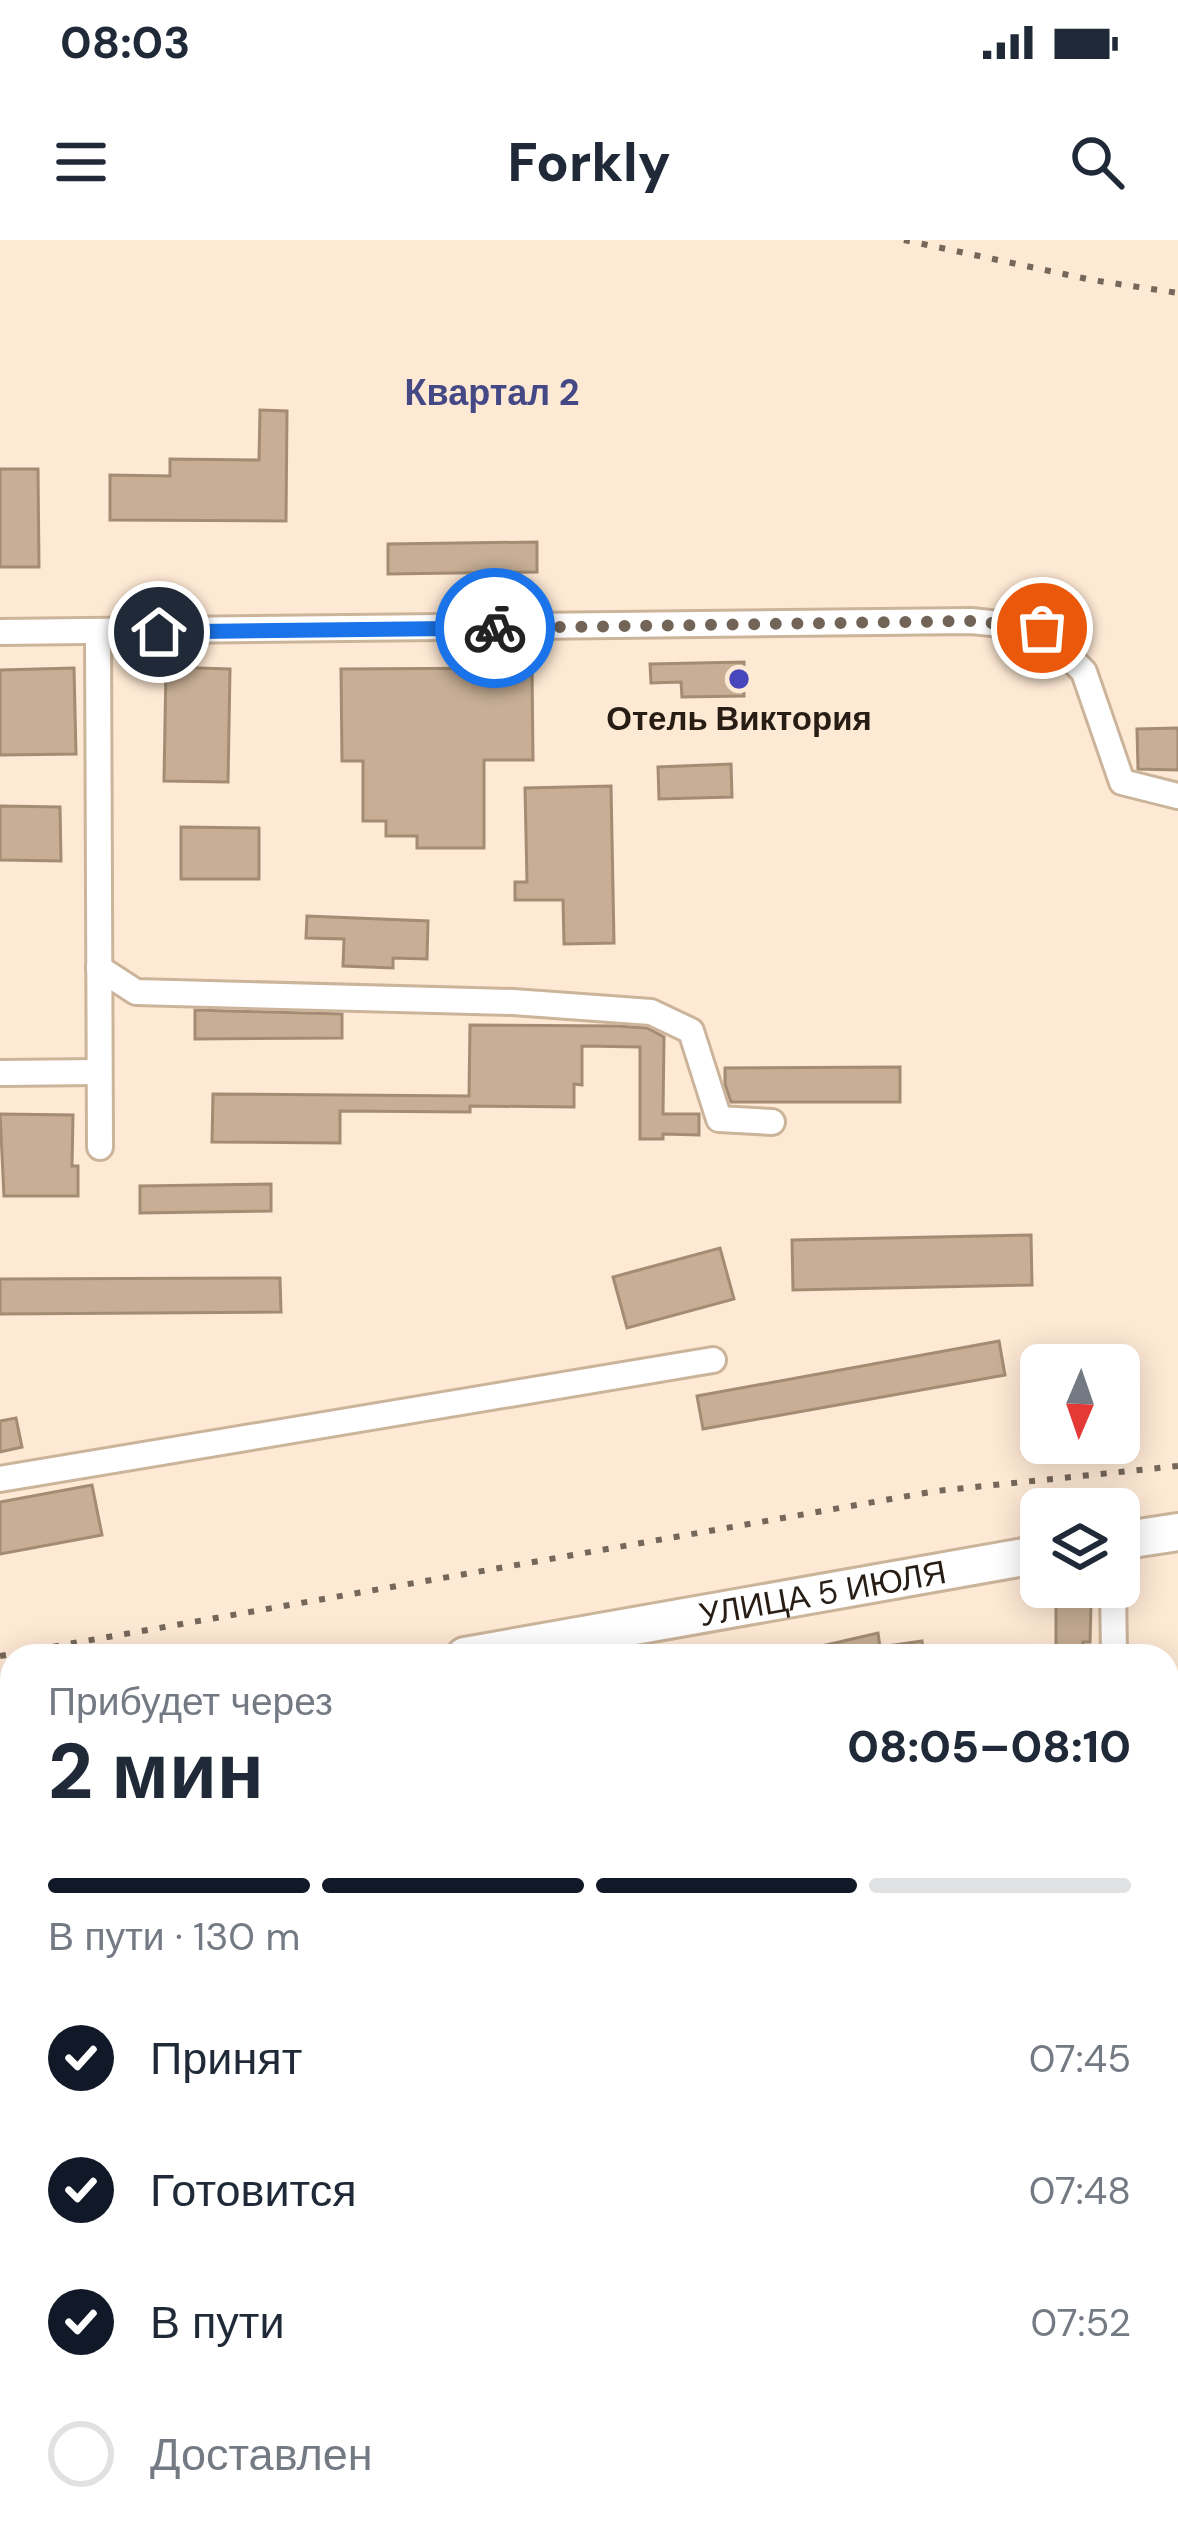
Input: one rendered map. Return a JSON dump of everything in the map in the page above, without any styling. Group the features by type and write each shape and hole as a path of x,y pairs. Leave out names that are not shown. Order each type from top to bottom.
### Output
{"highway":[{"path":"1140,1538 1178,1532"},
{"name":"УЛИЦА 5 ИЮЛЯ","path":"561,1644 1020,1558"}],"street":[{"path":"0,632 971,621 1042,628 1084,672 1122,782 1178,796"},
{"path":"98,633 100,1147"},
{"path":"99,968 136,992 513,1002 651,1012 691,1031 719,1119 772,1122"},
{"path":"0,1072 99,1072"},
{"path":"0,1479 713,1360"},
{"path":"1113,1608 1114,1644"}],"building":[{"path":"260,410 287,411 286,521 110,520 110,475 170,476 170,459 259,460"},
{"path":"0,469 38,469 39,567 0,567"},
{"path":"537,542 537,572 388,574 388,544"},
{"path":"744,662 744,696 682,697 681,682 651,683 650,664"},
{"path":"166,667 230,669 228,782 164,781"},
{"path":"74,668 76,754 0,755 0,670"},
{"path":"532,668 533,760 484,760 484,848 417,848 417,836 386,836 386,821 363,821 363,761 342,761 341,669"},
{"path":"1178,728 1178,770 1138,769 1137,729"},
{"path":"731,764 732,797 659,799 658,767"},
{"path":"611,786 614,943 564,944 563,900 515,900 515,882 527,882 525,788"},
{"path":"0,806 60,807 61,861 0,860"},
{"path":"181,827 259,828 259,879 181,879"},
{"path":"307,916 428,921 427,959 393,958 393,968 343,966 344,939 306,938"},
{"path":"195,1010 342,1014 342,1038 195,1039"},
{"path":"470,1025 647,1028 664,1037 663,1114 699,1114 699,1135 640,1139 640,1047 582,1046 582,1085 574,1084 574,1107 340,1111 340,1143 212,1142 213,1094 469,1096"},
{"path":"900,1067 900,1102 731,1102 725,1084 725,1068"},
{"path":"0,1114 73,1115 72,1166 78,1166 78,1196 4,1196"},
{"path":"271,1184 271,1211 140,1213 140,1186"},
{"path":"1031,1235 1032,1285 793,1290 792,1240"},
{"path":"720,1248 734,1299 627,1328 613,1277"},
{"path":"280,1278 281,1312 0,1314 0,1279"},
{"path":"999,1341 1005,1375 703,1429 697,1396"},
{"path":"16,1418 22,1447 0,1452 0,1421"},
{"path":"92,1485 102,1535 0,1554 0,1502"},
{"path":"1056,1608 1091,1608 1090,1642 1056,1644"},
{"path":"878,1633 880,1644 830,1644"}],"railway":[{"path":"904,240 1178,293"},
{"path":"68,1644 936,1491 1178,1466"}],"way so far":[{"path":"495,628 971,621 1042,628"}],"place":[{"name":"Отель Виктория","path":"739,679"}],"district":[{"name":"Квартал 2","path":"492,392"}],"route":[{"path":"159,632 495,628"}]}
